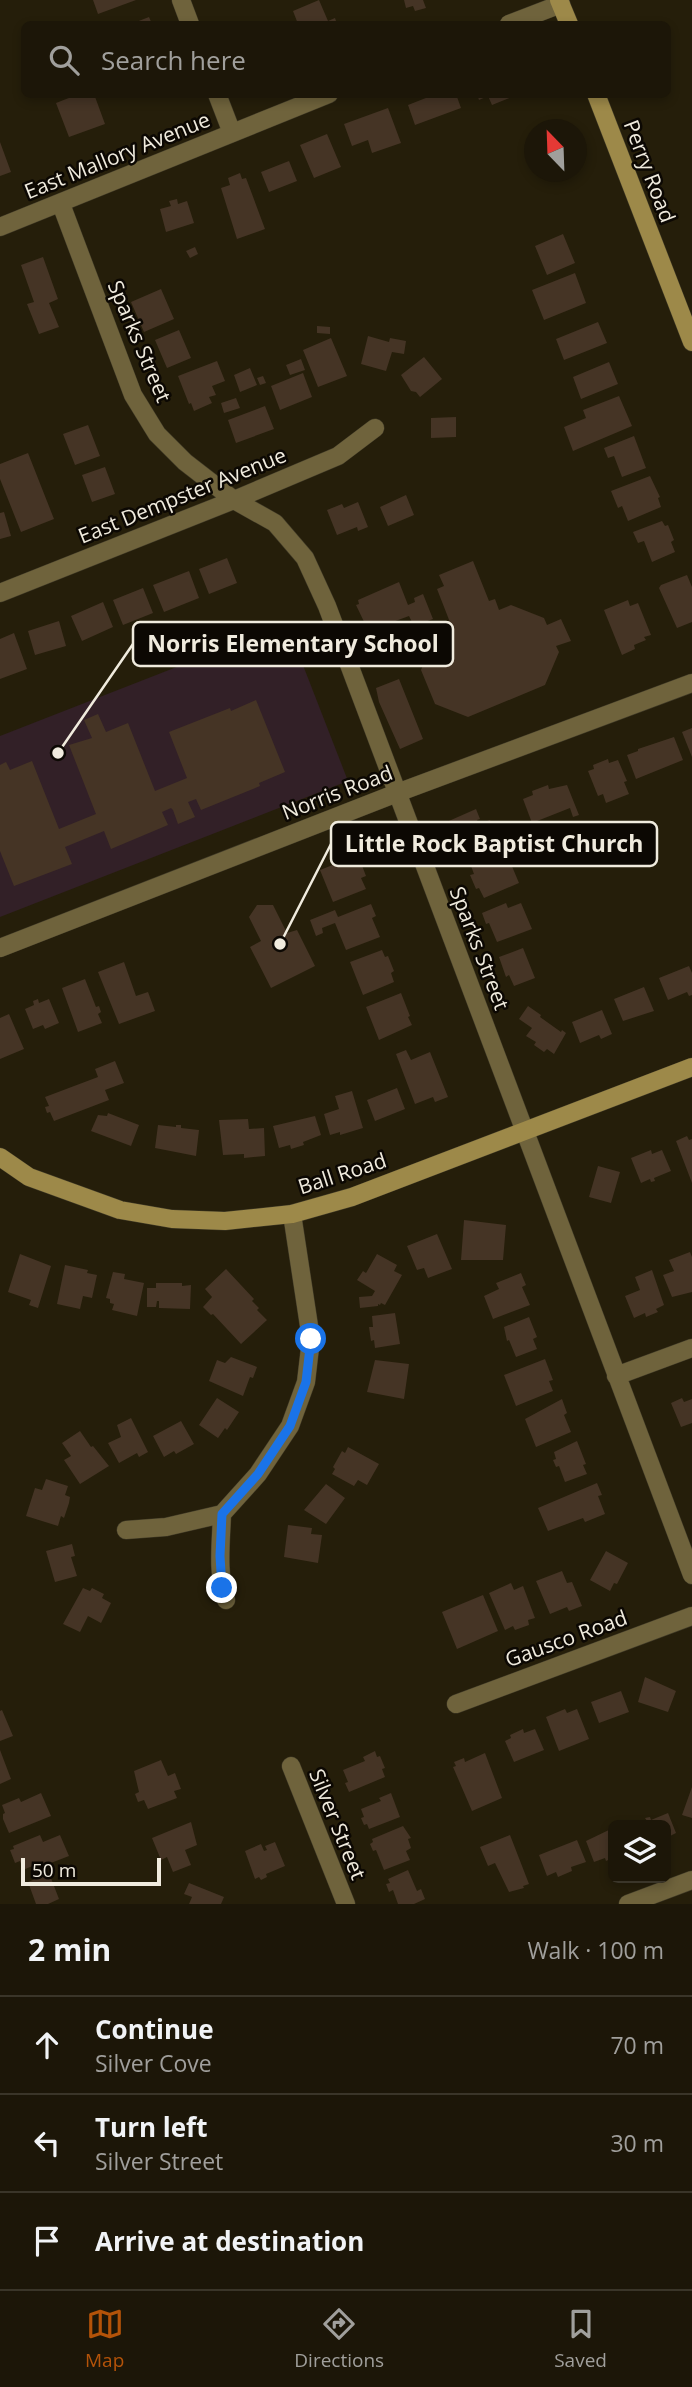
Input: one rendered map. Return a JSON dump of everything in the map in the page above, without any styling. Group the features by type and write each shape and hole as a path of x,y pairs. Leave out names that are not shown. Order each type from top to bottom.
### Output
{"main road":[{"path":"560,2 568,21"},
{"name":"Perry Road","path":"598,98 692,342"},
{"name":"Ball Road","path":"0,1157 29,1177 120,1210 172,1219 225,1221 292,1214 352,1196 692,1067"}],"street":[{"path":"181,0 189,21"},
{"path":"516,21 560,2"},
{"path":"219,98 232,133"},
{"name":"East Mallory Avenue","path":"0,227 320,98"},
{"name":"Sparks Street","path":"61,204 133,395 157,435 185,462 234,500 275,523 305,558 327,606 692,1575"},
{"name":"East Dempster Avenue","path":"0,593 338,456 375,428"},
{"name":"Norris Road","path":"0,948 397,793 692,683"},
{"path":"127,1530 166,1527 222,1514 258,1474 290,1426 306,1382 311,1339 292,1214"},
{"path":"616,1376 692,1348"},
{"path":"222,1514 220,1556 222,1588 226,1600"},
{"name":"Gausco Road","path":"456,1704 692,1616"},
{"name":"Silver Street","path":"291,1766 341,1902"},
{"path":"628,1904 692,1880"}],"shaded area":[{"path":"287,624 348,781 0,917 0,736"}],"building":[{"path":"93,0 136,0 98,14"},
{"path":"319,0 328,21 297,21 293,11"},
{"path":"404,0 423,0 426,8 415,11 413,6 406,8"},
{"path":"69,98 95,98 105,124 69,137 56,103"},
{"path":"426,98 457,98 461,108 415,125 408,105"},
{"path":"489,98 510,98 492,105"},
{"path":"388,108 401,143 372,153 368,140 352,146 344,124"},
{"path":"327,134 341,167 314,178 300,145"},
{"path":"0,142 11,172 0,176"},
{"path":"289,161 297,181 269,192 261,172"},
{"path":"240,173 242,179 246,178 265,229 237,239 221,188 230,185 228,178"},
{"path":"177,199 178,204 187,201 194,223 166,232 160,209 171,206 169,201"},
{"path":"563,234 575,263 547,275 535,246"},
{"path":"195,247 198,254 190,258 186,251"},
{"path":"43,257 58,299 49,303 59,327 39,334 27,304 34,302 21,265"},
{"path":"575,273 586,303 544,320 532,290"},
{"path":"161,289 174,319 144,332 131,302"},
{"path":"598,322 607,343 564,360 556,339"},
{"path":"317,326 330,327 330,334 317,333"},
{"path":"179,330 191,358 167,368 155,340"},
{"path":"368,336 389,342 390,338 406,341 404,354 392,352 386,371 361,364"},
{"path":"331,338 347,376 318,387 303,350"},
{"path":"424,357 442,379 420,397 411,391 401,375"},
{"path":"301,359 305,370 290,375 286,365"},
{"path":"217,361 225,381 212,386 216,395 209,397 212,403 194,411 178,376"},
{"path":"609,362 618,384 581,399 573,377"},
{"path":"250,368 257,385 240,392 234,375"},
{"path":"303,373 312,397 280,410 271,386"},
{"path":"263,376 266,383 260,385 257,378"},
{"path":"619,396 632,426 573,451 564,427 586,418 583,410"},
{"path":"236,398 240,408 224,413 221,403"},
{"path":"265,406 274,429 236,443 228,420"},
{"path":"456,417 456,437 431,438 431,418"},
{"path":"88,425 100,456 75,465 63,434"},
{"path":"634,436 646,468 622,477 614,456 608,458 604,448"},
{"path":"28,453 54,519 21,532 0,479 0,464"},
{"path":"105,467 115,494 92,502 82,475"},
{"path":"650,476 660,497 661,507 628,521 622,506 618,508 611,491"},
{"path":"406,495 414,515 388,526 380,507"},
{"path":"358,502 368,527 358,531 357,527 337,535 327,510 342,504 344,508"},
{"path":"4,512 11,536 0,539 0,513"},
{"path":"662,521 665,526 668,525 675,552 652,562 644,541 638,543 633,532"},
{"path":"227,558 237,583 209,594 199,569"},
{"path":"473,561 489,601 495,599 499,610 511,605 544,618 547,625 561,619 571,641 556,646 559,652 545,685 468,717 435,704 421,670 435,637 453,630 437,589 444,586 439,575"},
{"path":"189,571 199,598 164,612 153,585"},
{"path":"687,575 692,587 692,622 677,628 659,588"},
{"path":"399,582 408,605 423,594 433,619 414,626 409,616 371,630 367,628 356,605 359,604 358,600"},
{"path":"143,588 153,613 123,625 113,600"},
{"path":"628,600 630,606 638,603 651,635 634,645 635,649 622,655 604,610"},
{"path":"103,602 113,627 82,641 71,616"},
{"path":"59,621 66,646 35,655 28,631"},
{"path":"14,633 27,669 0,679 0,639"},
{"path":"399,679 423,739 400,749 379,702 376,688"},
{"path":"256,700 285,772 259,783 260,786 201,810 196,799 188,802 195,817 178,824 171,808 162,812 168,825 111,849 104,831 65,847 72,864 14,886 0,851 0,765 6,762 10,770 32,761 59,829 96,814 69,745 92,738 84,720 98,714 106,732 128,723 155,791 187,778 169,732"},
{"path":"692,728 692,757 682,732"},
{"path":"674,737 683,760 636,779 627,755"},
{"path":"608,759 609,763 618,760 629,794 606,803 603,794 598,796 588,771 594,769 593,765"},
{"path":"548,785 549,789 567,785 579,815 573,817 570,808 532,823 523,799 533,795 532,791"},
{"path":"476,809 479,824 490,820 497,838 460,853 452,834 447,836 442,824"},
{"path":"498,852 499,855 506,852 519,883 484,898 479,888 476,889 470,875 474,874 471,866"},
{"path":"358,855 366,876 361,878 366,889 333,902 320,870"},
{"path":"506,903 508,908 521,903 532,929 497,942 482,913"},
{"path":"371,904 376,916 372,918 380,937 346,950 335,923 322,928 323,933 316,936 310,920 335,910 338,917"},
{"path":"257,905 273,905 287,933 297,930 315,966 271,988 250,947 261,941 249,917"},
{"path":"523,948 535,978 514,986 509,975 506,977 499,957"},
{"path":"382,950 385,957 388,956 394,971 391,973 394,982 363,995 350,962"},
{"path":"124,962 136,996 148,992 155,1011 119,1024 98,972"},
{"path":"689,966 692,973 692,995 689,996 687,992 668,1000 659,978"},
{"path":"85,979 96,1007 99,1006 101,1012 98,1014 102,1023 78,1032 62,988"},
{"path":"644,987 654,1011 623,1021 614,999"},
{"path":"401,993 412,1025 379,1040 366,1007"},
{"path":"38,999 39,1003 49,999 59,1023 45,1029 43,1025 33,1029 25,1009 34,1005 33,1001"},
{"path":"528,1006 566,1033 554,1054 547,1049 544,1052 534,1045 536,1042 526,1036 532,1028 519,1019"},
{"path":"602,1010 612,1034 601,1039 599,1035 580,1043 572,1022"},
{"path":"9,1014 24,1049 0,1059 0,1018"},
{"path":"406,1050 411,1060 430,1052 448,1097 435,1102 433,1097 415,1104 396,1054"},
{"path":"115,1061 124,1083 105,1090 109,1100 54,1121 50,1112 47,1113 45,1107 49,1106 45,1097 98,1077 95,1069"},
{"path":"397,1088 405,1109 375,1121 367,1100"},
{"path":"352,1091 363,1128 330,1135 324,1114 339,1109 335,1096"},
{"path":"108,1113 139,1125 131,1146 91,1131 98,1115 107,1116"},
{"path":"315,1116 321,1135 303,1142 304,1145 291,1149 290,1145 279,1148 273,1126"},
{"path":"248,1119 249,1129 264,1128 265,1156 244,1158 244,1154 223,1155 219,1120"},
{"path":"158,1125 181,1125 181,1128 199,1130 196,1156 155,1148"},
{"path":"687,1136 689,1140 692,1139 692,1183 676,1141"},
{"path":"651,1150 652,1154 662,1150 671,1171 654,1178 655,1181 651,1182 650,1179 641,1183 631,1158"},
{"path":"598,1166 620,1172 611,1203 589,1197"},
{"path":"464,1220 506,1225 503,1260 461,1260"},
{"path":"437,1234 452,1269 428,1278 424,1268 417,1270 407,1246"},
{"path":"690,1252 692,1292 672,1297 663,1275 674,1271 669,1260"},
{"path":"20,1254 51,1266 38,1308 29,1305 31,1300 8,1292"},
{"path":"377,1254 397,1265 394,1271 402,1275 385,1305 381,1303 378,1306 360,1308 359,1297 372,1296 375,1291 357,1280 363,1271 366,1273"},
{"path":"65,1265 97,1275 92,1298 83,1296 80,1309 57,1304"},
{"path":"226,1269 254,1299 252,1301 259,1308 257,1310 267,1320 241,1344 203,1307 212,1297 205,1289"},
{"path":"652,1270 664,1305 656,1309 658,1312 646,1317 645,1313 634,1318 625,1296 640,1290 635,1277"},
{"path":"113,1272 125,1274 124,1279 144,1283 137,1316 112,1310 114,1304 106,1298"},
{"path":"521,1273 526,1285 522,1287 530,1305 493,1319 484,1296 499,1289 496,1283"},
{"path":"156,1283 191,1285 190,1309 159,1308 159,1301 156,1307 147,1307 147,1288 156,1288"},
{"path":"395,1313 400,1344 375,1348 369,1327 373,1327 372,1316"},
{"path":"529,1317 537,1337 533,1339 537,1349 516,1357 509,1340 507,1341 504,1327"},
{"path":"231,1357 257,1367 243,1396 209,1381 217,1360 225,1363"},
{"path":"545,1359 553,1380 549,1381 553,1391 516,1406 504,1375"},
{"path":"375,1360 409,1364 404,1399 367,1392"},
{"path":"217,1398 239,1412 218,1438 199,1425"},
{"path":"682,1398 684,1402 692,1399 692,1423 681,1427 671,1403"},
{"path":"562,1399 567,1413 564,1415 571,1432 536,1447 525,1419"},
{"path":"131,1418 148,1452 139,1457 137,1453 119,1463 108,1443 121,1437 117,1425"},
{"path":"181,1421 194,1444 164,1457 153,1436"},
{"path":"80,1431 109,1466 80,1484 64,1460 71,1456 62,1443"},
{"path":"577,1441 587,1474 565,1482 559,1466 556,1467 553,1460 556,1459 554,1452"},
{"path":"348,1447 379,1464 367,1485 358,1480 354,1486 332,1474 342,1451 345,1453"},
{"path":"46,1479 68,1486 65,1495 70,1497 69,1503 58,1526 26,1516 35,1488 42,1490"},
{"path":"597,1483 602,1495 598,1496 605,1514 585,1522 583,1518 548,1531 538,1508"},
{"path":"326,1484 345,1498 326,1524 304,1510"},
{"path":"288,1525 312,1528 311,1534 322,1535 318,1563 284,1557"},
{"path":"72,1544 75,1556 71,1557 77,1576 55,1582 46,1551"},
{"path":"606,1551 628,1563 617,1584 614,1583 610,1591 590,1580"},
{"path":"562,1571 567,1583 572,1582 582,1606 569,1611 567,1607 550,1614 536,1581"},
{"path":"511,1583 514,1590 523,1586 535,1618 528,1620 529,1625 515,1630 513,1626 505,1630 489,1593"},
{"path":"83,1588 90,1591 92,1588 104,1594 102,1598 111,1603 101,1623 88,1616 80,1632 63,1624"},
{"path":"483,1595 498,1631 457,1649 442,1612"},
{"path":"645,1677 676,1691 668,1712 638,1702"},
{"path":"621,1691 629,1712 599,1723 591,1702"},
{"path":"565,1709 567,1713 577,1709 589,1739 559,1751 546,1717"},
{"path":"2,1710 13,1736 0,1741 0,1711"},
{"path":"523,1729 524,1733 535,1729 544,1750 514,1762 505,1741 511,1738 510,1735"},
{"path":"0,1750 11,1779 0,1784"},
{"path":"375,1751 385,1768 382,1769 385,1777 349,1792 343,1770 365,1761 363,1757"},
{"path":"485,1753 502,1798 472,1811 453,1767 456,1766 454,1762 464,1758 465,1762"},
{"path":"161,1760 168,1776 175,1773 181,1789 174,1791 177,1798 148,1809 144,1800 138,1802 135,1794 139,1792 134,1771"},
{"path":"692,1787 692,1818 682,1815"},
{"path":"41,1793 51,1816 9,1833 3,1819 5,1813 2,1805 19,1798 21,1802"},
{"path":"391,1793 400,1817 369,1829 361,1818 364,1817 361,1809 381,1801 379,1798"},
{"path":"668,1813 671,1820 651,1820"},
{"path":"671,1820 676,1833 671,1836"},
{"path":"191,1822 197,1845 185,1850 191,1865 173,1872 167,1857 161,1860 152,1838"},
{"path":"403,1826 411,1838 408,1839 411,1848 406,1851 410,1860 384,1870 376,1850 373,1851 370,1844 372,1839"},
{"path":"608,1830 608,1860 605,1858 594,1862 586,1841"},
{"path":"40,1835 43,1842 60,1835 69,1856 43,1866 42,1862 23,1870 20,1861 15,1863 10,1850 14,1849 13,1846"},
{"path":"510,1835 529,1884 509,1892 495,1863 488,1866 480,1847"},
{"path":"577,1840 586,1862 571,1867 572,1871 558,1877 556,1872 547,1876 539,1855"},
{"path":"275,1842 285,1866 266,1874 267,1877 261,1880 259,1877 255,1879 245,1851 261,1844 264,1851 267,1850 265,1846"},
{"path":"408,1870 417,1891 421,1889 425,1899 414,1904 398,1904 393,1890 389,1892 386,1884 390,1883 388,1879"},
{"path":"49,1873 59,1899 48,1904 36,1904 28,1882"},
{"path":"189,1883 224,1897 221,1904 189,1904 192,1897 184,1894"}],"place":[{"name":"Norris Elementary School","path":"58,753"},
{"name":"Little Rock Baptist Church","path":"280,944"}],"route":[{"path":"222,1588 222,1514 258,1474 290,1426 306,1382 311,1339"}]}
